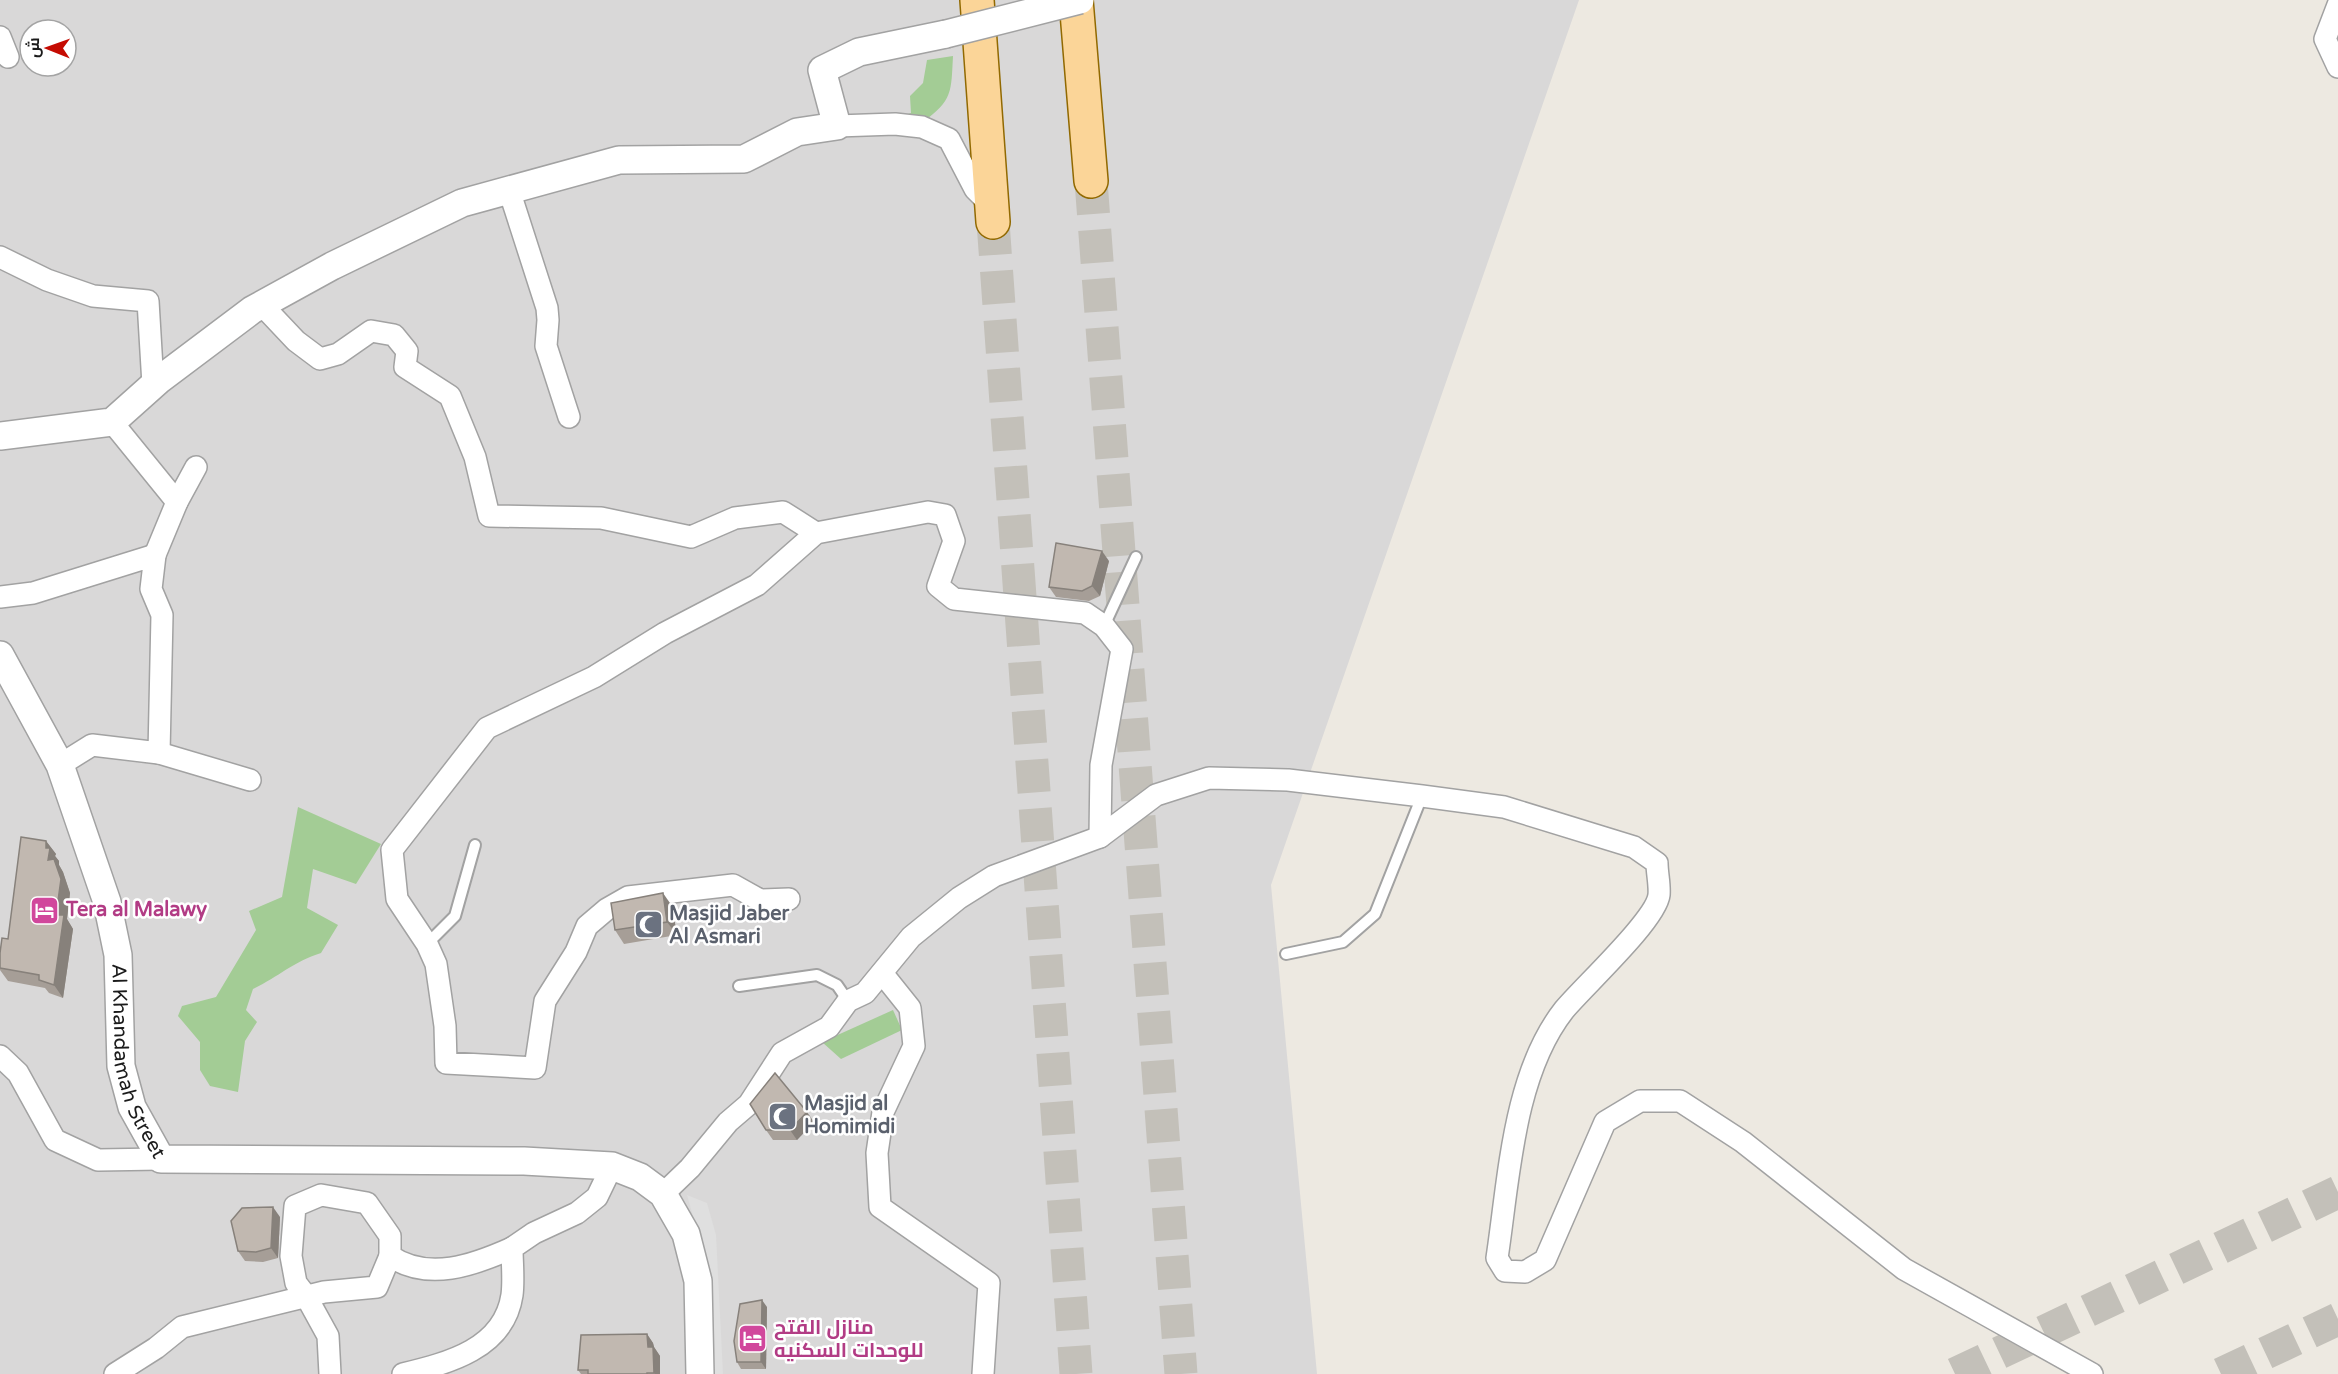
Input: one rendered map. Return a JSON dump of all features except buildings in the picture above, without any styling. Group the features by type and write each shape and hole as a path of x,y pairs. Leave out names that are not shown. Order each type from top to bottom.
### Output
{"main road":[{"path":"977,0 993,214"},
{"path":"1078,0 1090,181"}],"street":[{"path":"837,126 822,70 859,52 946,34 1078,0"},
{"path":"2338,5 2325,39 2338,67"},
{"path":"0,436 112,422 153,385 262,305 397,233 462,203 619,160 744,159 797,132 837,126 895,124 922,127 949,139 975,189 993,214"},
{"path":"509,190 546,308 548,320 546,346 569,417"},
{"path":"0,257 47,280 93,296 148,301 153,385"},
{"path":"262,305 296,341 320,359 338,354 371,331 394,335 407,351 405,367 450,396 475,457 489,516 601,518 691,537 735,518 783,512 816,532"},
{"path":"112,422 177,502"},
{"path":"159,753 162,615 151,589 155,555 177,502 196,467"},
{"path":"789,899 760,900 733,885 628,897 607,909 587,927 576,952 545,1001 535,1068 446,1063 436,964 427,944 397,898 392,850 487,728 594,677 665,633 757,585 816,532 928,512 945,515 954,541 938,586 954,599 1085,613 1104,626 1122,649 1101,765 1100,837"},
{"path":"0,597 33,593 155,555"},
{"name":"Al Khandamah Street","path":"0,655 60,765 106,902 118,955 122,1066 132,1107 160,1160 524,1161 612,1166 640,1177 663,1194"},
{"path":"60,765 92,745 159,753 250,780"},
{"path":"700,1374 698,1281 686,1234 663,1194 690,1168 728,1122 749,1104 782,1053 829,1027 848,1001 865,993 911,937 959,898 994,876 1100,837 1156,795 1209,778 1288,780 1504,807 1634,847 1657,863 1659,896 1648,917 1563,1012 1537,1055 1520,1111 1497,1258 1505,1271 1525,1272 1545,1260 1605,1122 1640,1101 1680,1101 1743,1142 1904,1269 2092,1374"},
{"path":"882,973 910,1008 914,1046 883,1112 878,1153 880,1207 988,1283 983,1374"},
{"path":"0,1056 18,1073 55,1140 98,1160 160,1160"},
{"path":"390,1256 404,1265 433,1270 474,1265 512,1248 534,1233 577,1213 597,1197 612,1166"},
{"path":"115,1374 156,1348 182,1327 306,1296 377,1287 390,1256 390,1236 367,1203 321,1195 295,1206 291,1256 296,1283 306,1296 328,1336 330,1374"},
{"path":"403,1374 450,1362 498,1333 512,1296 512,1248"}],"lane":[{"path":"1104,626 1136,557"},
{"path":"1286,954 1343,942 1375,914 1422,796"},
{"path":"427,944 455,916 475,845"},
{"path":"739,986 817,975 837,985 848,1001"}],"shaded area":[{"path":"0,0 1579,0 1271,885 1317,1374 0,1374"},
{"path":"687,1195 707,1203 716,1235 723,1374 712,1374 707,1266"}],"green space":[{"path":"953,56 951,87 945,101 923,122 905,115 911,113 910,96 923,83 927,60"},
{"path":"298,807 381,844 356,884 313,869 307,908 338,925 321,953 302,961 253,989 246,1010 257,1022 245,1041 238,1092 210,1086 200,1070 200,1042 178,1016 182,1006 216,997 256,930 249,911 282,897"},
{"path":"893,1010 902,1030 841,1059 822,1042"}],"tunnel":[{"path":"1091,181 1181,1374"},
{"path":"993,222 1076,1374"},
{"path":"1955,1374 2338,1192"},
{"path":"2221,1374 2338,1319"}],"place":[{"name":"Tera al Malawy","path":"45,910"},
{"name":"Masjid Jaber Al Asmari","path":"648,925"},
{"name":"Masjid al Homimidi","path":"783,1116"},
{"name":"منازل الفتح للوحدات السكنيه","path":"753,1339"}]}
